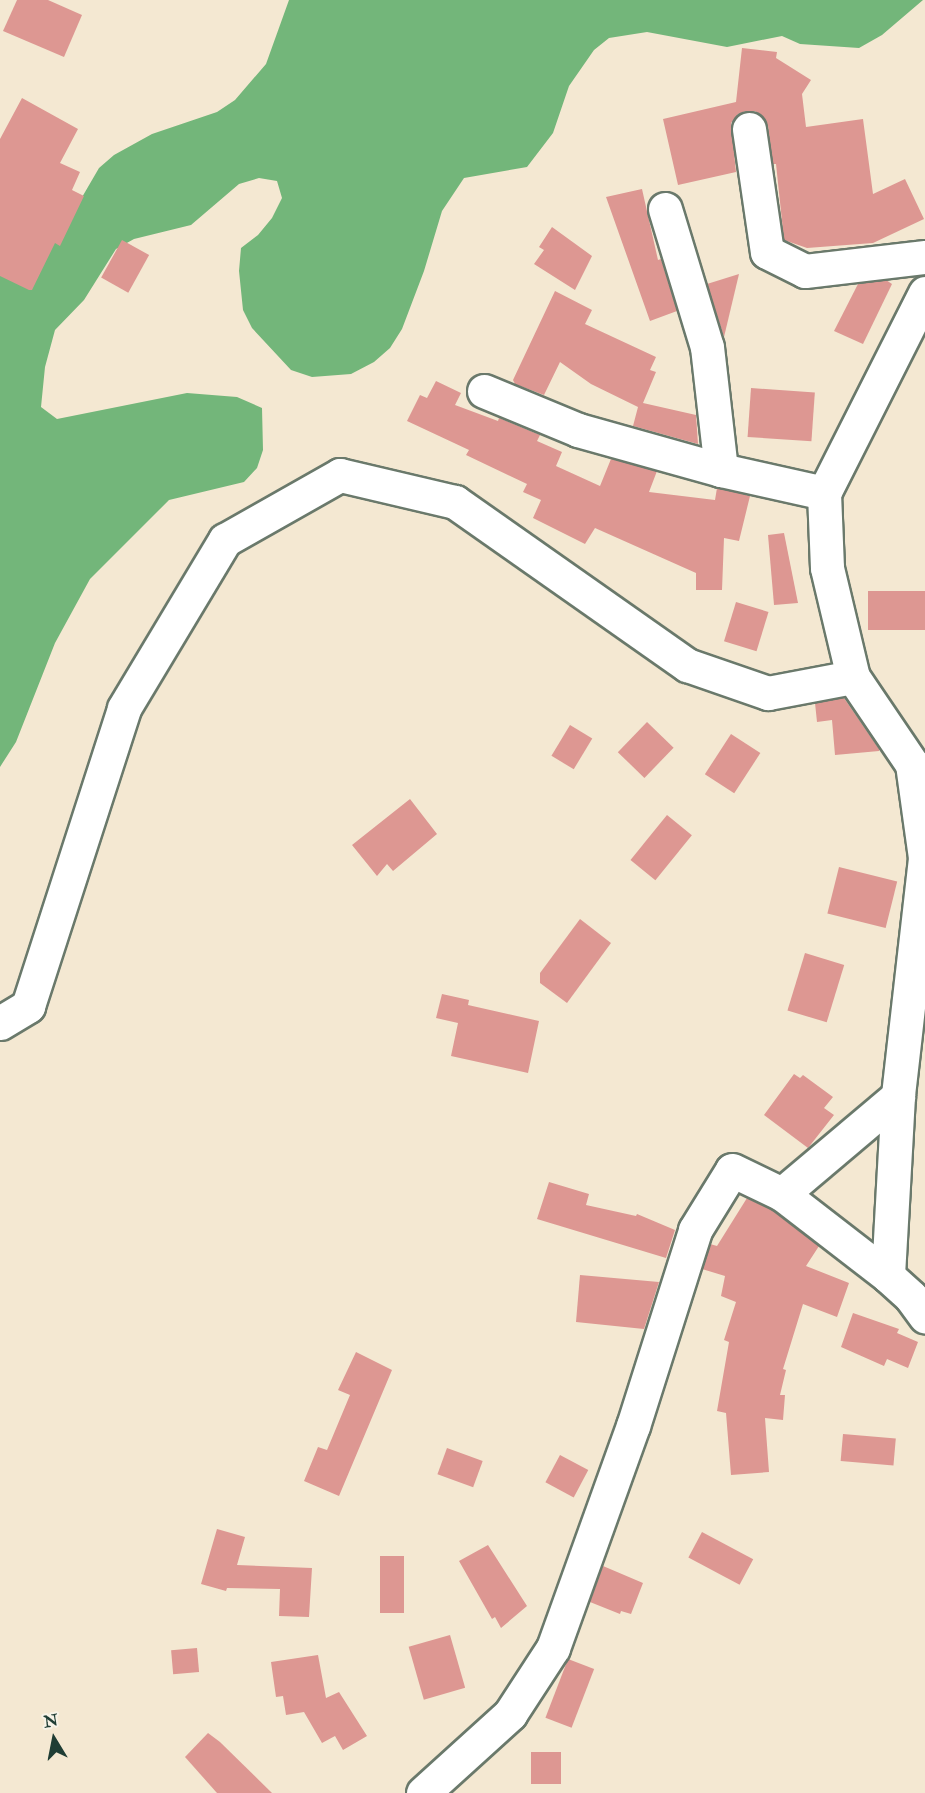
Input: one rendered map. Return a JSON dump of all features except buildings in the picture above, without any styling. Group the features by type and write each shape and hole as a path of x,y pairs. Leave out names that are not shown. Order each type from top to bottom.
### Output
{"street":[{"path":"749,129 767,252 805,271 925,257"},
{"path":"665,209 707,347 721,471"},
{"path":"888,1276 898,1096 925,858 912,764 853,677 827,568 824,493 925,293"},
{"path":"484,391 578,430 721,471 824,493"},
{"path":"0,1023 28,1006 124,708 225,540 340,474 455,502 687,665 768,693 853,677"},
{"path":"782,1194 898,1096"},
{"path":"423,1793 510,1714 554,1648 633,1426 695,1230 732,1170 782,1194 888,1276 911,1297 925,1316"}],"green space":[{"path":"289,0 923,0 882,35 859,48 800,44 782,36 727,47 647,32 609,38 594,50 569,86 553,133 527,167 464,178 442,211 424,271 402,329 390,348 374,362 351,374 312,377 291,370 252,328 243,310 239,271 241,248 258,235 272,218 282,198 277,181 259,178 239,184 191,225 134,239 116,249 84,300 55,330 45,367 41,407 57,419 187,393 237,397 262,408 263,450 257,468 244,482 169,500 90,579 55,643 16,742 0,767 0,271 67,223 99,168 114,155 152,134 217,112 235,100 266,64"}]}
